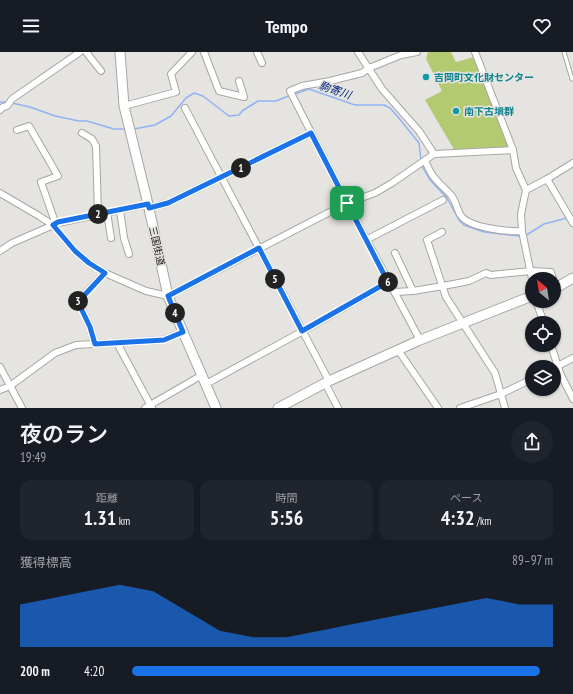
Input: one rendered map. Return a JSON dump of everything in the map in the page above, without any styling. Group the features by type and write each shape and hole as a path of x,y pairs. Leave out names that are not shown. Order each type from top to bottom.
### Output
{"street":[{"path":"0,110 12,99 80,52"},
{"path":"86,52 100,71"},
{"name":"三国街道","path":"120,52 124,106 168,296 216,408"},
{"path":"124,106 176,92 171,74 192,52"},
{"path":"204,52 219,92 244,97 239,81"},
{"path":"257,52 262,62"},
{"path":"358,52 382,89 419,131 434,154"},
{"path":"417,52 400,55 369,68 362,73 302,86 290,91 366,240 420,340"},
{"path":"475,52 513,150 516,168 526,190 521,214 522,232 531,271"},
{"path":"185,108 302,331 338,408"},
{"path":"17,130 29,126 58,176 41,182 55,222 53,225"},
{"path":"82,133 92,139 96,146 98,214"},
{"path":"0,251 12,243 58,222 107,212 168,203 222,178 311,133"},
{"path":"0,193 53,225 75,251 89,263 105,273 146,291 168,296 347,203 375,193 434,154 513,150"},
{"path":"425,161 433,176 457,203 461,216 467,221 500,230 522,232"},
{"path":"526,190 573,163"},
{"path":"547,179 572,221"},
{"path":"366,240 443,200"},
{"path":"567,213 573,209"},
{"path":"120,210 124,238 129,254"},
{"path":"107,212 110,238"},
{"path":"442,232 427,240 446,297 495,373 505,408"},
{"path":"395,253 412,291"},
{"path":"395,292 412,291 469,281 486,273 491,275 531,271 551,272"},
{"path":"95,344 90,327 78,302 105,273"},
{"path":"561,284 573,278"},
{"path":"117,343 149,407 302,331 388,282"},
{"path":"278,408 327,382 420,340 525,299"},
{"path":"0,390 10,386 55,353 76,345 164,340 183,332"},
{"path":"398,350 438,408"},
{"path":"561,364 573,358"},
{"path":"0,367 22,408"},
{"path":"561,375 573,399"},
{"path":"460,408 501,394 525,382"}],"lane":[{"path":"564,52 573,79"}],"green space":[{"path":"428,52 451,52 456,62 474,57 509,148 455,151 425,100 442,91 426,59"}],"waterway":[{"name":"駒寄川","path":"295,94 309,89 355,105 384,105 390,108 419,143 421,160"},
{"name":"駒寄川","path":"134,129 155,125 171,116 186,98 194,93 203,96 229,116 239,115 242,111 258,101 276,101 291,95"},
{"name":"駒寄川","path":"0,102 8,102"},
{"name":"駒寄川","path":"12,103 30,107 55,116 79,121 87,121 114,129 126,129"},
{"name":"駒寄川","path":"422,166 430,180 447,198 459,220 464,225 484,232 521,236"},
{"name":"駒寄川","path":"525,235 544,224 567,218"}],"place":[{"name":"吉岡町文化財センター","path":"426,77"},
{"name":"南下古墳群","path":"456,111"}],"route":[{"path":"311,133 347,203 388,282 302,331 259,248 168,296 183,332 164,340 95,344 90,327 78,302 105,273 89,263 75,251 53,225 58,222 148,204 149,208 168,203 222,178 311,133"}]}
